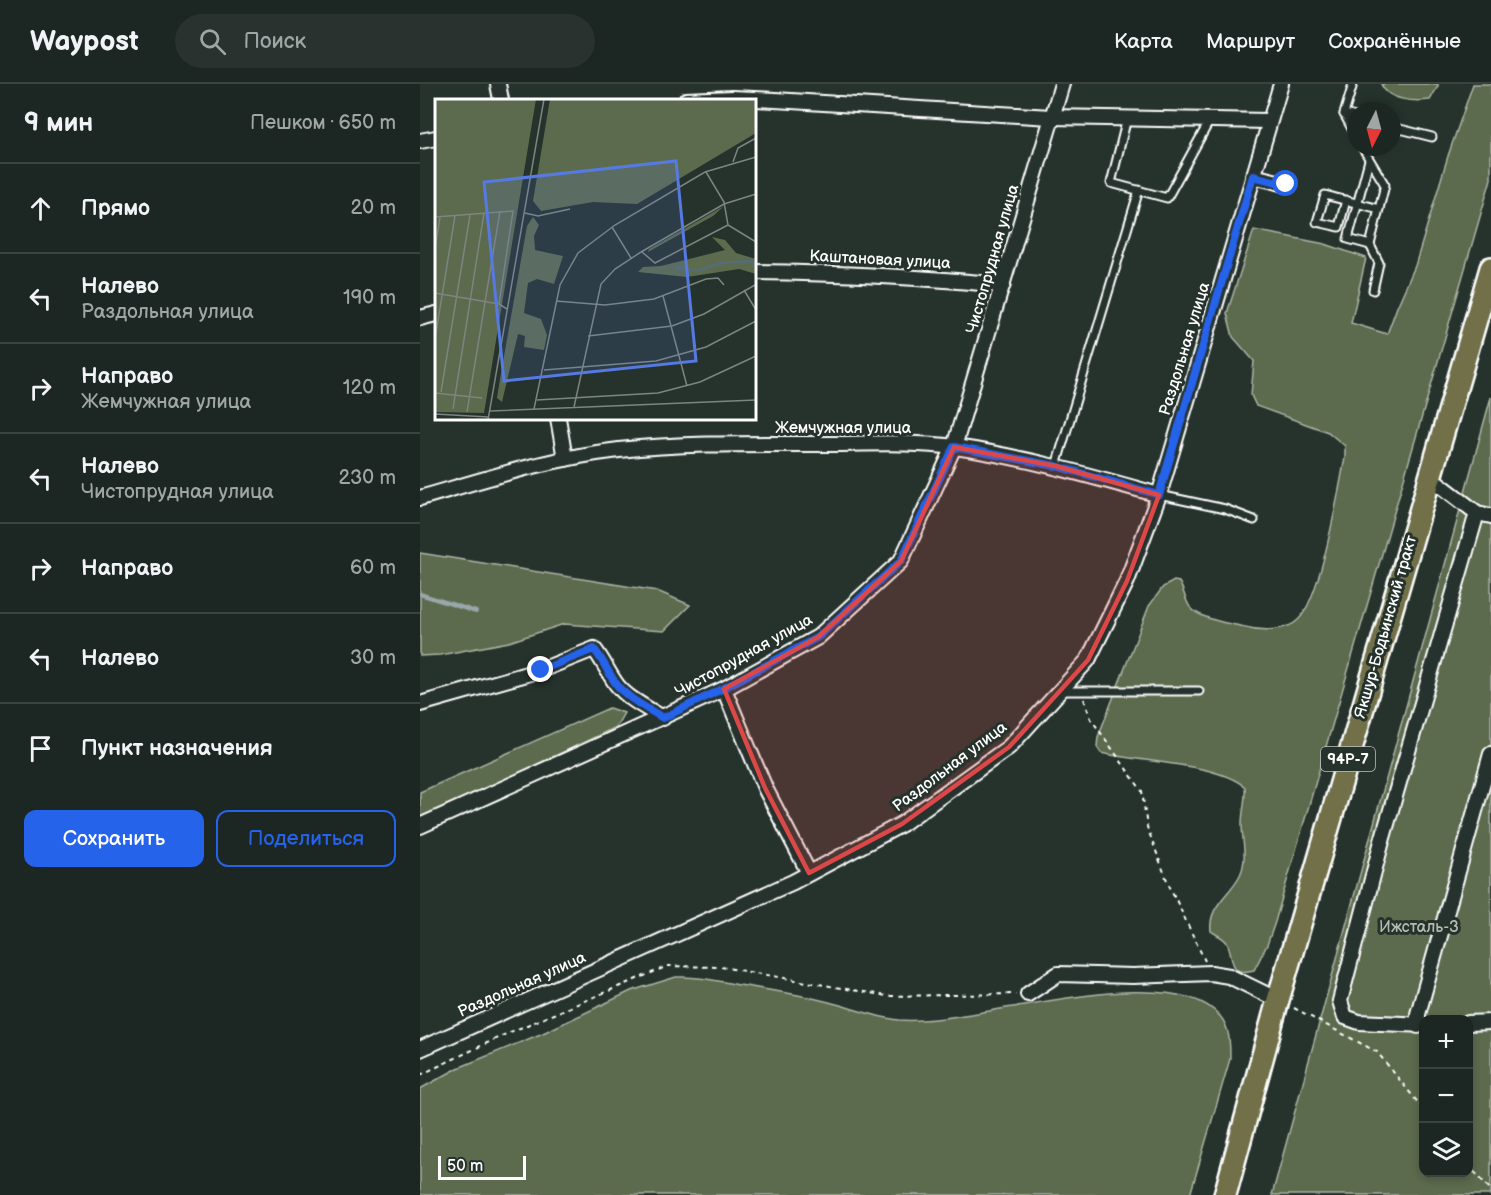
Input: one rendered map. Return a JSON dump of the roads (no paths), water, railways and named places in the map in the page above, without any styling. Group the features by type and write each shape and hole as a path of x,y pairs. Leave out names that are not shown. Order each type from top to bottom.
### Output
{"main road":[{"name":"Якшур-Бодьинский тракт","path":"1225,1195 1278,1000 1491,267"}],"street":[{"path":"498,84 501,99"},
{"name":"Чистопрудная улица","path":"420,826 663,718 818,637 901,561 954,447 1062,84"},
{"name":"Раздольная улица","path":"420,1049 809,873 902,824 1009,747 1088,660 1127,581 1159,495 1281,84"},
{"path":"709,99 754,99"},
{"path":"756,99 1052,117 1269,121"},
{"path":"420,141 435,138"},
{"path":"1253,176 1286,184"},
{"name":"Каштановая улица","path":"756,272 837,273 1003,285"},
{"path":"420,318 435,314"},
{"path":"558,420 565,459"},
{"name":"Жемчужная улица","path":"420,498 519,469 619,450 715,445 893,444 954,447 1056,466 1159,495"},
{"path":"1419,1026 1359,1022 1345,1017 1340,1002 1382,841 1484,514 1430,477"},
{"path":"420,704 541,670 594,649 603,660 617,686 663,718"},
{"path":"724,688 729,705 765,788 809,873"},
{"path":"1419,1018 1418,1014 1491,754"},
{"path":"1028,994 1059,974 1133,976 1211,973 1229,976 1278,1000"},
{"path":"1473,1023 1491,1022"}],"lane":[{"path":"1347,120 1344,114 1353,84"},
{"path":"1127,118 1111,183 1167,198 1210,120"},
{"path":"1401,129 1432,137"},
{"path":"1367,156 1385,185 1370,245 1379,263 1373,290"},
{"path":"1369,160 1348,239 1370,245"},
{"path":"1056,466 1139,190"},
{"path":"1346,200 1339,227 1317,222 1325,195 1346,200 1358,204 1379,209"},
{"path":"1159,495 1225,509 1254,520"},
{"path":"1060,691 1199,691"}],"waterway":[{"path":"420,594 476,612"}],"park label":[{"name":"Ижсталь-3","path":"1419,927"}]}
